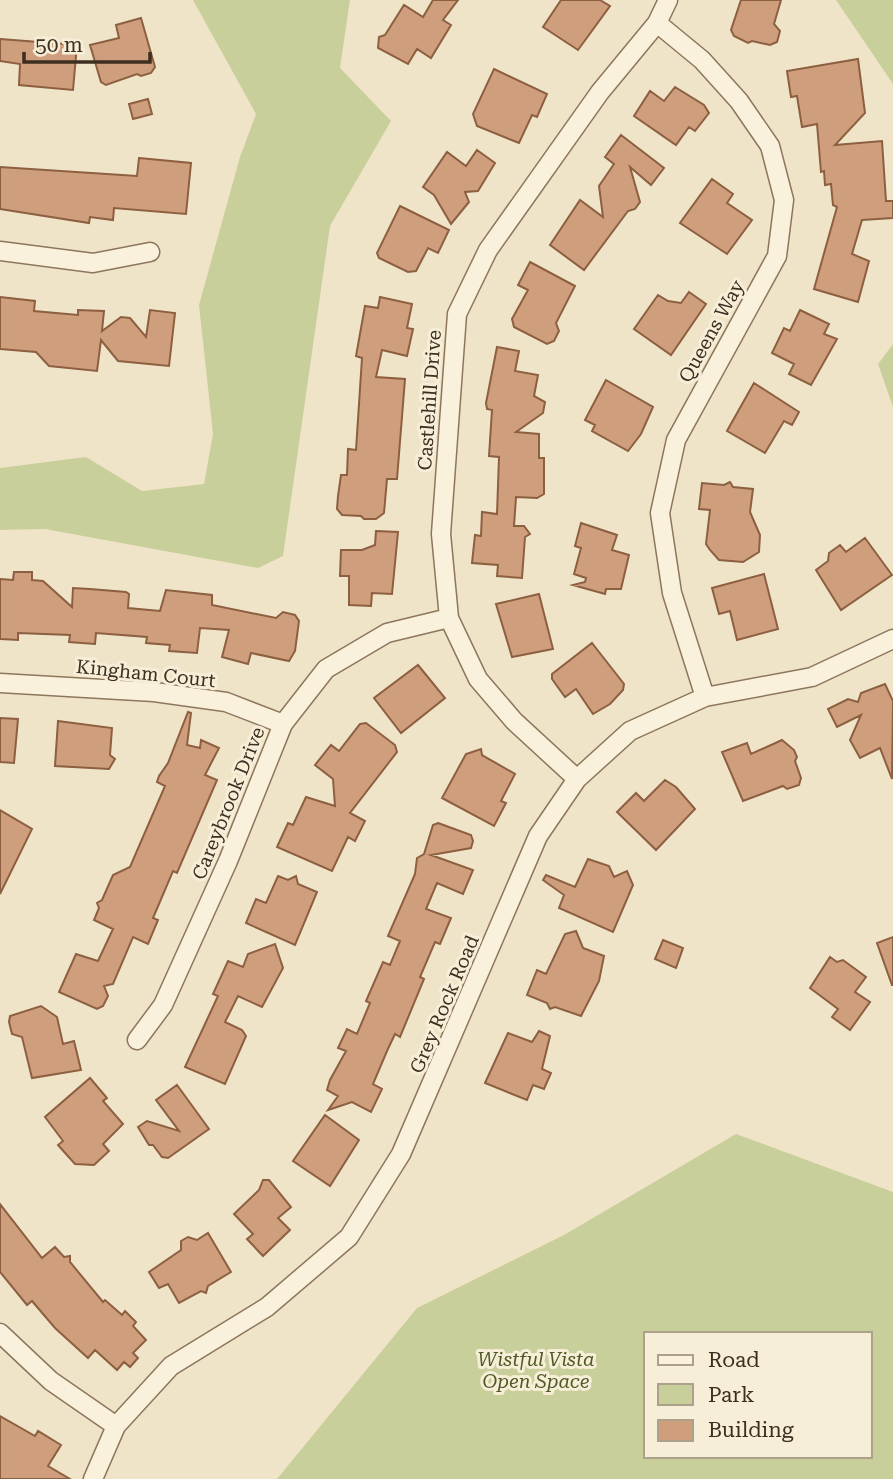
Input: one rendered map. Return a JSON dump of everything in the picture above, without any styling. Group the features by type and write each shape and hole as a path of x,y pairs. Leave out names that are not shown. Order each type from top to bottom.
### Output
{"street":[{"name":"Castlehill Drive","path":"577,779 514,721 478,679 449,618 441,534 457,314 488,250 600,92 657,23 668,0"},
{"name":"Queens Way","path":"657,23 702,60 739,102 770,146 784,200 777,256 676,440 660,513 672,593 705,697"},
{"path":"0,251 93,263 150,252"},
{"name":"Careybrook Drive","path":"137,1040 163,1005 228,861 283,724 326,668 387,633 449,618"},
{"name":"Grey Rock Road","path":"93,1479 116,1426 171,1366 267,1307 349,1237 401,1154 538,836 577,779 630,731 705,697 812,677 893,639"},
{"name":"Kingham Court","path":"0,682 154,692 226,702 283,724"},
{"path":"0,1333 51,1381 116,1426"}],"green space":[{"path":"193,0 350,0 340,68 391,121 330,226 283,556 258,568 45,529 0,530 0,468 86,457 142,491 204,484 213,434 199,305 240,157 256,114"},
{"path":"836,0 893,0 893,84 891,81"},
{"path":"893,344 893,407 878,364"},
{"name":"Wistful Vista Open Space","path":"736,1134 893,1192 893,1479 277,1479 417,1308 564,1235"}],"building":[{"path":"433,0 458,0 443,20 451,25 431,58 417,49 408,64 378,48 379,37 385,35 404,5 423,17"},
{"path":"561,0 600,0 610,6 578,50 543,27"},
{"path":"741,0 781,0 774,24 780,31 777,42 770,45 752,41 748,43 734,36 731,30"},
{"path":"141,18 155,67 151,73 141,76 137,74 106,85 101,82 90,45 119,38 116,25"},
{"path":"0,39 77,45 73,90 19,85 20,64 0,61"},
{"path":"858,59 865,113 835,145 882,141 886,201 893,201 893,218 862,220 852,254 869,261 858,302 814,289 837,207 833,205 831,184 825,185 824,171 821,172 817,124 802,127 797,96 791,97 787,71"},
{"path":"494,69 547,94 537,117 532,115 519,143 477,126 473,114"},
{"path":"675,87 704,105 709,113 695,131 689,127 676,145 634,116 650,91 664,101"},
{"path":"148,99 152,114 133,119 129,104"},
{"path":"621,135 664,168 651,185 630,167 640,202 635,209 628,211 584,270 550,245 580,200 603,217 599,186 614,164 605,157"},
{"path":"477,150 495,163 478,191 465,192 469,202 451,224 434,195 423,187 447,152 466,166"},
{"path":"139,158 191,163 186,214 114,208 113,220 90,217 89,223 0,209 0,167 137,176"},
{"path":"712,179 733,194 727,203 752,220 727,254 680,223"},
{"path":"400,206 449,230 438,253 428,248 416,271 408,272 379,258 377,253"},
{"path":"530,262 575,286 556,323 559,331 554,341 547,344 514,327 512,319 528,290 518,285"},
{"path":"689,292 706,304 671,355 634,329 658,295 668,301 681,303"},
{"path":"0,297 35,301 34,311 78,315 78,310 104,311 102,331 121,317 130,318 146,337 150,310 175,313 169,366 118,361 101,340 97,371 49,366 36,352 0,349"},
{"path":"380,297 412,304 407,328 413,329 407,356 382,350 376,377 405,379 397,479 387,479 384,513 376,519 364,519 361,516 342,515 337,509 341,475 347,475 348,449 356,450 362,358 356,356 365,306 378,308"},
{"path":"800,310 829,324 824,334 837,339 811,385 789,374 794,364 772,353 784,328 790,331"},
{"path":"497,347 519,351 515,371 538,375 534,396 545,402 543,413 516,432 539,434 539,458 544,458 544,494 537,498 516,497 514,526 524,526 530,534 525,537 522,578 497,576 498,565 472,563 475,535 481,536 482,512 497,514 499,457 489,456 492,410 487,409 486,403"},
{"path":"606,380 653,407 641,434 628,451 592,431 595,425 585,420"},
{"path":"754,383 799,412 792,425 784,421 765,453 727,431"},
{"path":"730,482 733,487 753,489 750,512 760,535 759,552 743,562 719,560 710,550 706,544 710,510 699,509 702,483 724,485"},
{"path":"581,523 617,535 612,550 629,555 621,589 606,589 605,594 573,585 585,582 586,578 574,574 581,548 575,546"},
{"path":"376,531 398,532 392,594 372,593 371,606 349,605 349,576 340,576 341,550 362,550 375,545"},
{"path":"865,538 892,575 841,610 816,570 828,561 829,553 840,545 846,552"},
{"path":"14,572 32,572 32,580 43,581 72,607 73,588 126,592 129,594 128,608 160,611 166,590 212,595 212,605 276,618 283,612 295,615 299,621 295,651 289,661 251,653 248,664 222,657 229,630 200,628 197,653 169,651 170,645 146,643 147,637 96,633 95,644 69,642 70,635 18,633 18,640 0,639 0,579 13,580"},
{"path":"764,574 778,629 737,640 730,611 719,614 712,588"},
{"path":"539,594 553,649 512,657 496,604"},
{"path":"592,643 624,684 623,690 610,704 593,714 576,689 565,697 552,679 552,674"},
{"path":"418,665 445,698 401,733 374,698"},
{"path":"885,684 893,701 892,779 880,748 860,758 850,740 861,715 837,727 828,709 848,699 858,702 861,693"},
{"path":"188,712 191,713 187,745 200,748 201,740 219,748 205,775 217,780 177,873 173,871 153,918 158,920 148,944 133,937 113,984 104,986 108,996 103,1006 97,1009 59,992 76,954 98,961 113,929 94,920 99,908 97,903 102,900 113,875 130,867 165,786 157,782 159,776 168,763"},
{"path":"0,718 18,719 14,763 0,762"},
{"path":"58,721 112,728 110,755 115,759 109,769 55,766"},
{"path":"366,723 395,745 397,752 350,813 365,821 355,841 348,837 332,871 277,847 288,823 293,825 306,797 335,806 333,779 315,765 331,745 339,751 360,724"},
{"path":"782,740 794,750 797,757 795,761 801,778 799,785 787,789 783,786 743,801 722,752 747,743 751,754"},
{"path":"481,749 482,755 515,774 501,801 506,803 494,826 442,798 466,754"},
{"path":"665,780 676,787 695,809 656,850 617,812 636,793 644,801"},
{"path":"0,810 32,829 0,894"},
{"path":"438,823 471,835 473,841 471,848 431,855 473,870 463,894 437,883 426,909 451,918 440,944 435,942 420,977 424,979 400,1037 395,1034 373,1084 382,1089 371,1112 352,1102 328,1110 338,1096 327,1090 330,1080 346,1051 338,1048 347,1029 357,1034 370,1003 366,1001 383,962 390,965 400,941 388,936 415,874 417,858 424,854 433,825"},
{"path":"588,859 609,866 614,877 627,871 633,885 613,932 559,908 564,895 543,880 546,875 575,887"},
{"path":"278,876 288,880 296,876 298,884 317,892 295,945 246,923 256,899 266,903"},
{"path":"576,931 583,948 604,956 599,981 581,1016 555,1007 550,1009 547,1003 527,995 537,970 546,974 565,934"},
{"path":"893,937 893,985 892,985 877,943"},
{"path":"663,940 683,948 676,968 655,959"},
{"path":"275,944 283,968 262,1007 238,996 225,1022 242,1030 246,1036 225,1084 185,1067 218,996 213,994 228,961 243,967 248,954"},
{"path":"830,957 837,962 843,960 866,977 855,992 870,1002 850,1030 832,1017 838,1009 810,988"},
{"path":"41,1006 57,1017 63,1044 74,1041 81,1070 32,1078 22,1037 12,1034 9,1022 10,1016"},
{"path":"539,1031 550,1036 542,1069 551,1073 544,1089 533,1085 527,1100 485,1083 508,1033 532,1042"},
{"path":"90,1078 107,1098 103,1101 123,1124 103,1144 109,1151 94,1165 75,1164 58,1145 63,1141 45,1117"},
{"path":"177,1085 209,1129 168,1158 162,1157 153,1145 149,1145 138,1127 147,1121 179,1131 156,1100"},
{"path":"325,1115 359,1140 330,1186 293,1161"},
{"path":"263,1180 269,1180 291,1207 278,1218 290,1230 263,1256 247,1239 253,1234 234,1214 259,1190"},
{"path":"0,1204 42,1258 55,1247 64,1257 70,1256 70,1262 103,1302 105,1300 122,1315 125,1311 136,1322 133,1326 146,1340 133,1353 138,1358 130,1367 124,1362 117,1370 95,1350 88,1358 55,1328 32,1301 27,1305 0,1272"},
{"path":"208,1233 231,1272 208,1286 206,1293 201,1291 179,1303 168,1284 159,1288 149,1272 181,1250 181,1241 188,1237 197,1240"},
{"path":"0,1416 35,1436 38,1431 61,1445 48,1466 70,1479 0,1479"}]}
